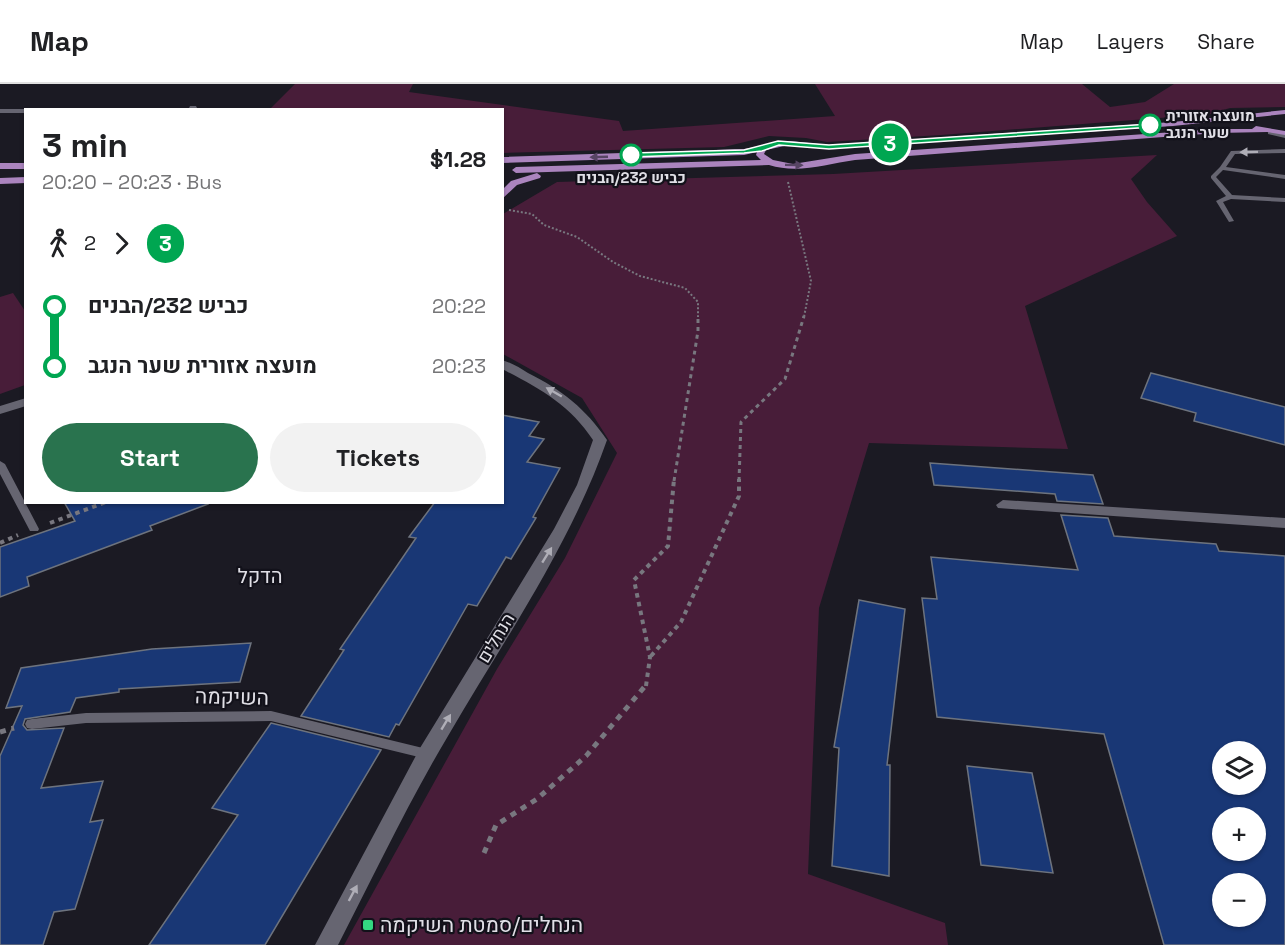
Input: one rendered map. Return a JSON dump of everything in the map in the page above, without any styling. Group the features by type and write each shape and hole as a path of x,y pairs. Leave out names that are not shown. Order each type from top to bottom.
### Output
{"main road":[{"path":"504,160 762,149 778,143 812,146 1150,125 1285,114"},
{"path":"1244,116 1244,122 1268,131"},
{"path":"504,171 770,162 791,166 855,157 1217,131 1268,131"},
{"path":"812,146 823,152 825,156 818,163"},
{"path":"762,149 760,155 770,162"},
{"path":"0,166 24,166"},
{"path":"504,194 514,183 526,178 598,168"},
{"path":"0,181 24,180"}],"street":[{"path":"0,111 24,111"},
{"path":"1268,131 1285,135"},
{"name":"הנחלים","path":"326,945 427,754 562,529 584,485 600,440 588,418 571,402 504,365"},
{"path":"0,410 24,403"},
{"path":"1003,505 1285,523"}],"lane":[{"path":"1230,197 1213,177 1233,152 1285,152"},
{"path":"1222,168 1285,177"},
{"path":"1231,221 1219,201 1230,197 1285,200"},
{"path":"0,464 34,529"},
{"name":"השיקמה","path":"32,724 86,718 271,716 427,754"}],"path":[{"path":"650,657 681,622 739,496 741,422 785,379 803,321 811,281 786,176"},
{"path":"484,853 496,825 537,799 586,756 646,687 650,657 634,580 668,546 672,493 698,331 698,302 685,288 640,276 613,262 577,237 544,225 532,214 504,208"},
{"path":"0,543 101,504"}],"shaded area":[{"path":"295,84 413,84 409,92 619,121 623,131 835,116 815,84 1082,84 1110,107 1145,102 1174,84 1285,84 1285,107 1230,108 1210,114 827,142 806,138 769,136 724,147 504,153 504,108 271,108"},
{"path":"1157,155 1131,179 1147,202 1177,236 1025,306 1068,449 869,443 819,608 808,874 945,923 948,945 344,945 497,669 565,558 617,453 582,398 504,355 504,213 557,182 833,174"},
{"path":"13,293 24,310 24,385 0,394 0,297"}],"building":[{"path":"1151,373 1285,407 1285,445 1194,421 1196,413 1141,398"},
{"path":"504,415 539,422 529,436 544,439 527,462 560,468 533,517 536,518 511,559 506,557 477,606 468,604 399,725 396,724 389,737 301,716 344,650 340,649 416,538 409,537 434,504 504,504"},
{"path":"930,463 1093,475 1103,504 1057,501 1055,494 934,485"},
{"path":"65,504 208,504 150,526 152,530 27,577 29,586 0,597 0,547 75,521"},
{"path":"1061,515 1108,518 1114,536 1216,544 1219,551 1285,556 1285,945 1164,945 1104,734 937,717 922,598 937,599 931,557 1078,570"},
{"path":"859,600 905,609 887,765 890,765 889,876 832,866 839,748 834,747"},
{"path":"251,643 240,682 119,689 119,692 76,698 70,712 25,719 23,725 27,730 64,728 41,788 103,781 90,822 103,820 75,909 54,912 43,945 0,945 0,756 22,706 6,708 21,668 152,649"},
{"path":"271,723 381,750 265,945 149,945 238,815 212,808"},
{"path":"967,766 1032,773 1053,873 981,865"}],"bus line":[{"name":"3","path":"631,155 744,152 778,143 829,147 1150,125"}],"place":[{"name":"מועצה אזורית שער הנגב","path":"1150,125"},
{"name":"כביש 232/הבנים","path":"631,155"},
{"name":"הנחלים/סמטת השיקמה","path":"368,925"}],"district":[{"name":"הדקל","path":"260,576"}]}
